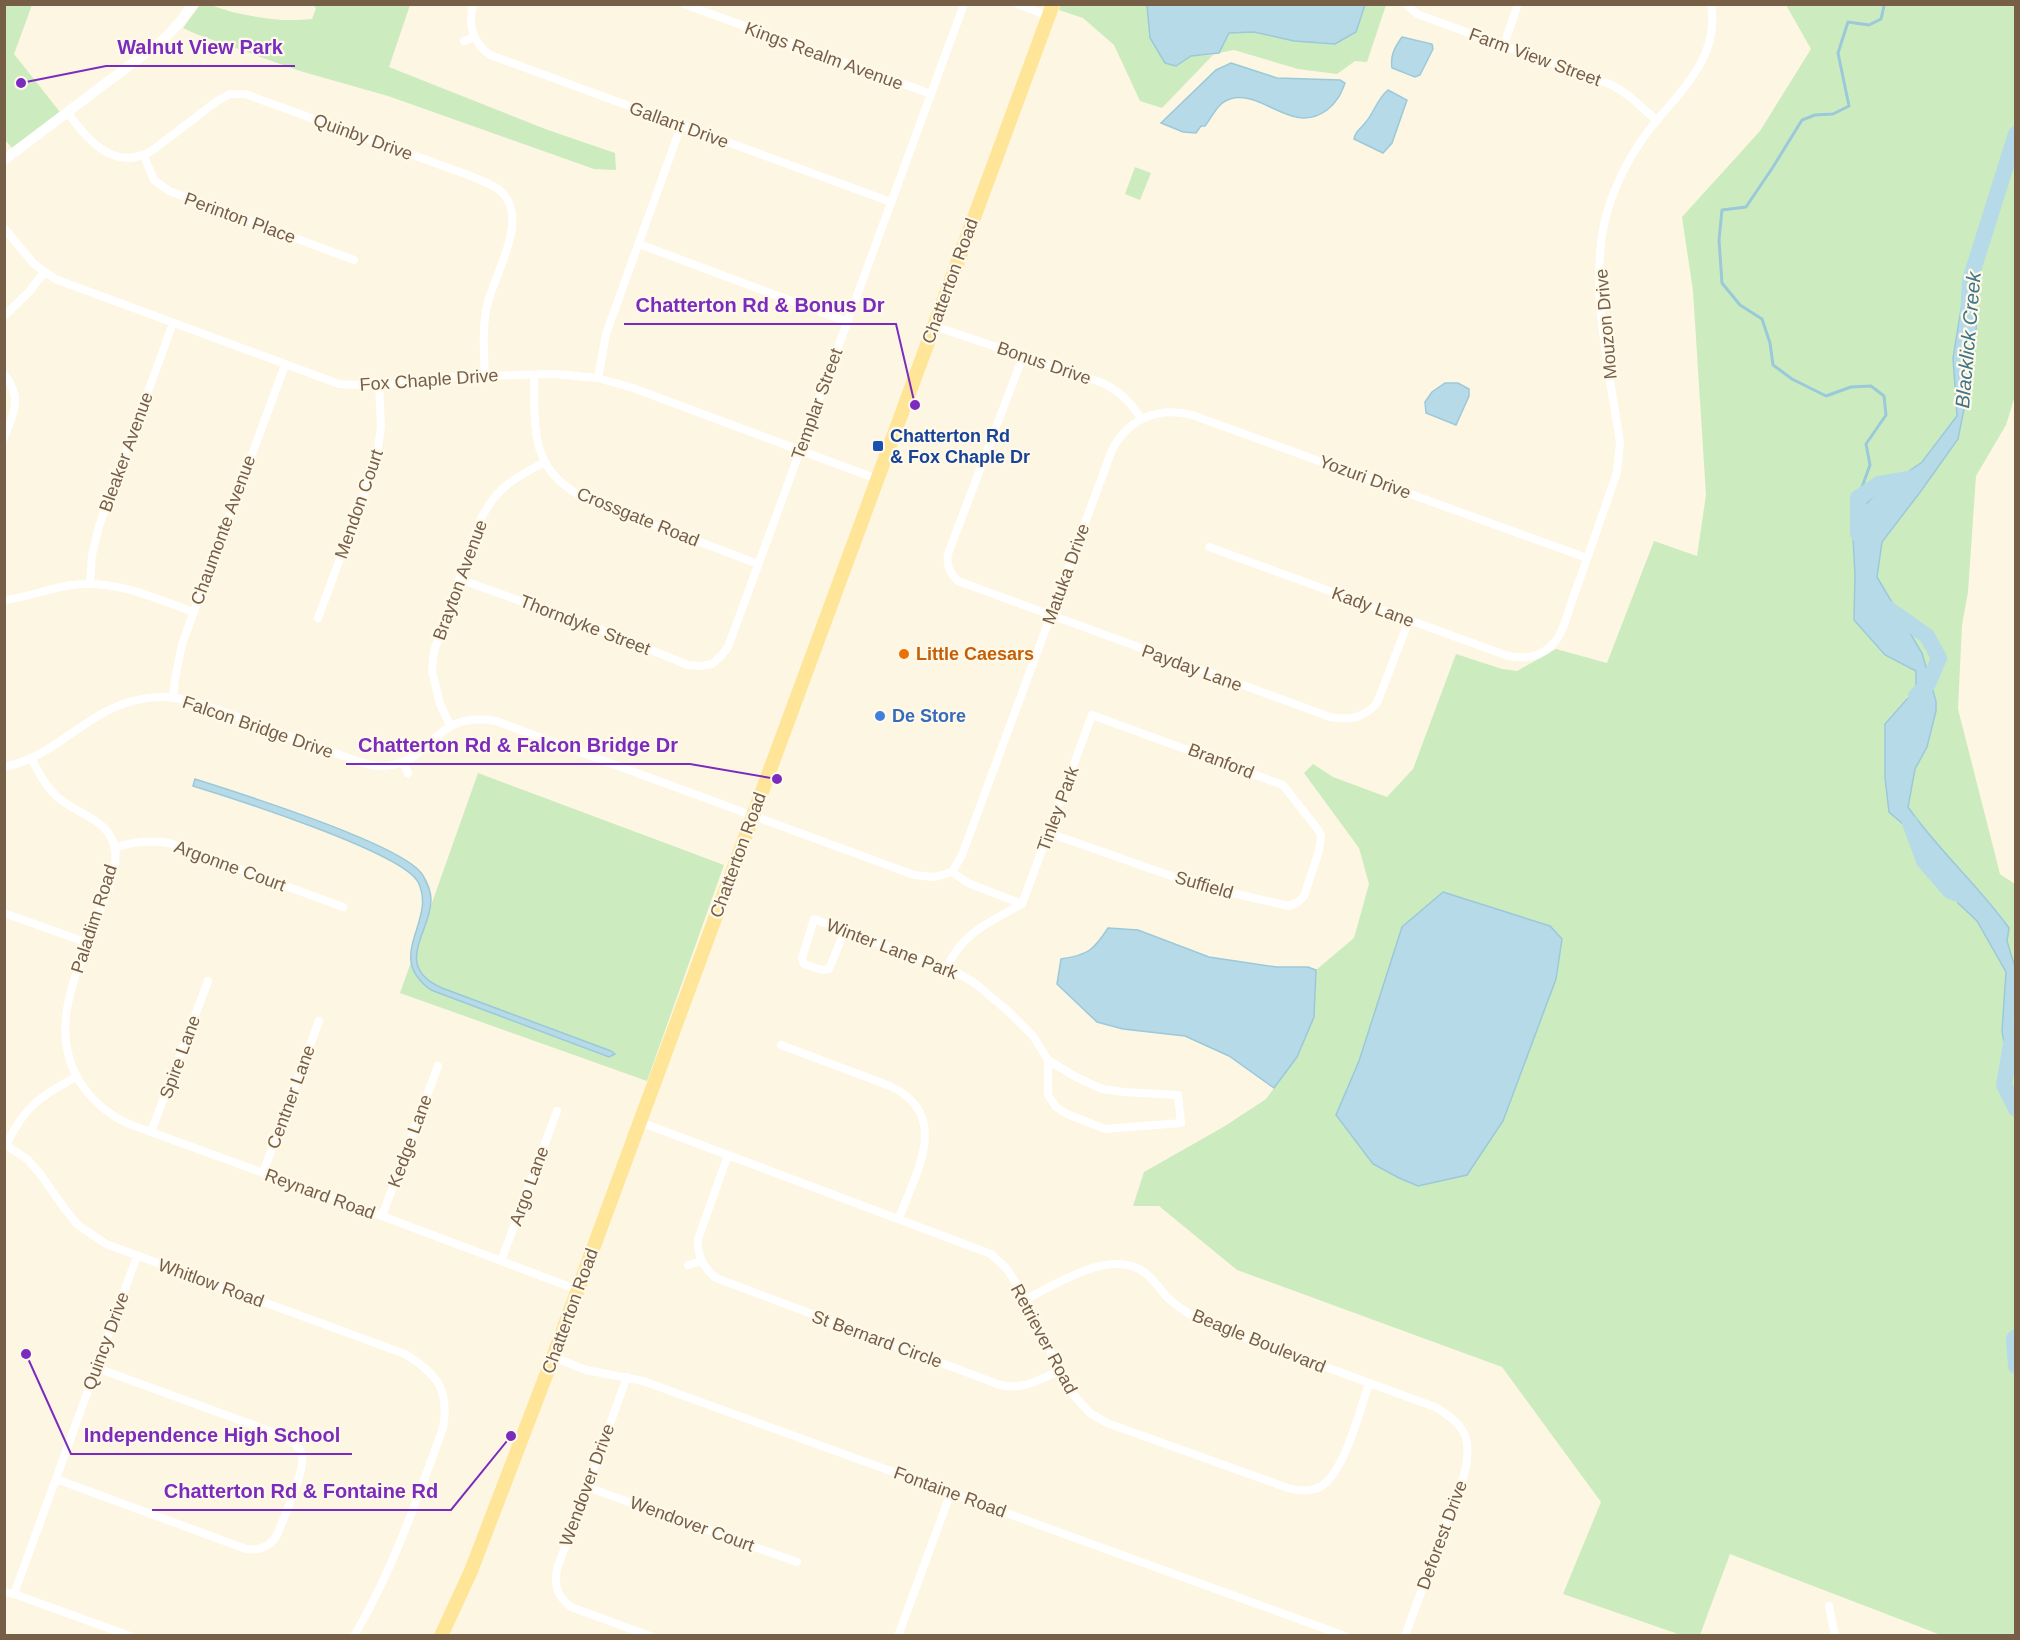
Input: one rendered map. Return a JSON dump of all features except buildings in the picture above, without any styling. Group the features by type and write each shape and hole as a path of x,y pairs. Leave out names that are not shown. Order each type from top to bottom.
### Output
{"main road":[{"name":"Chatterton Road","path":"441,1635 475,1562 553,1357 1050,10"}],"street":[{"path":"4,160 162,40 180,22 193,4"},
{"path":"464,41 474,37 470,21 473,4"},
{"name":"Kings Realm Avenue","path":"684,4 931,94"},
{"name":"Templar Street","path":"712,664 728,646 964,4"},
{"path":"1018,4 1050,10"},
{"name":"Farm View Street","path":"1406,4 1417,14 1620,89 1657,121"},
{"path":"1504,45 1518,4"},
{"name":"Mouzon Drive","path":"1539,655 1552,645 1561,631 1617,472 1620,457 1620,443 1599,298 1601,241 1614,191 1627,165 1657,121 1700,69 1711,41 1713,21 1711,4"},
{"name":"Gallant Drive","path":"474,37 483,50 497,58 891,202"},
{"name":"Quinby Drive","path":"144,156 217,100 230,94 245,94 468,175 499,190 511,207 513,225 487,307 484,340 485,376"},
{"path":"68,113 91,142 104,152 123,157 144,156"},
{"path":"597,378 606,334 681,126"},
{"name":"Perinton Place","path":"144,156 154,180 169,191 354,260"},
{"name":"Fox Chaple Drive","path":"4,228 34,264 44,272 71,285 339,384 379,386 446,376 534,375 597,378 633,388 877,478"},
{"path":"639,244 848,322"},
{"path":"4,316 29,292 44,272"},
{"name":"Bleaker Avenue","path":"90,583 92,555 99,526 173,323"},
{"name":"Bonus Drive","path":"934,326 1103,383 1120,392 1141,419"},
{"name":"Payday Lane","path":"1023,356 950,547 947,561 949,570 958,581 1330,717 1341,719 1361,716 1377,703 1409,620"},
{"name":"Chaumonte Avenue","path":"173,698 178,662 193,612 285,365"},
{"path":"4,374 14,388 16,403 4,438"},
{"name":"Crossgate Road","path":"534,375 537,444 544,462 557,480 575,494 759,564"},
{"name":"Mendon Court","path":"318,618 376,462 381,428 379,386"},
{"name":"Yozuri Drive","path":"1141,419 1157,412 1192,415 1587,558"},
{"name":"Matuka Drive","path":"952,872 962,855 1112,450 1124,431 1141,419"},
{"name":"Brayton Avenue","path":"450,725 440,704 432,671 438,638 459,579 483,514 496,494 504,485 544,462"},
{"name":"Kady Lane","path":"1209,548 1508,656 1524,658 1539,655"},
{"name":"Thorndyke Street","path":"459,579 688,664 700,666 712,664"},
{"path":"4,600 63,586 90,583 129,589 193,612"},
{"name":"Falcon Bridge Drive","path":"4,766 31,758 100,713 142,699 173,698 211,708 365,763 383,766 403,762"},
{"name":"Tinley Park","path":"1022,904 1092,715"},
{"name":"Branford","path":"1092,715 1283,785 1319,831 1321,841"},
{"path":"408,773 403,762 420,752 438,733 450,725 472,719 496,721 914,875 935,877 952,872 968,883 1022,904"},
{"name":"Paladim Road","path":"31,758 55,794 67,804 95,819 111,838 115,848 111,879 69,995 64,1021 69,1060 76,1077"},
{"name":"Suffield","path":"1049,833 1197,885 1289,906 1304,896 1321,841"},
{"name":"Argonne Court","path":"115,848 138,841 169,843 343,907"},
{"path":"947,967 960,945 974,931 1022,904"},
{"path":"4,913 88,943"},
{"name":"Winter Lane Park","path":"845,930 829,969 822,970 804,964 802,958 814,919 845,930 947,967 976,984 1009,1012 1033,1036 1048,1059 1076,1077 1102,1089 1178,1095 1180,1123 1105,1129 1067,1114 1056,1107 1048,1095 1048,1059"},
{"name":"Spire Lane","path":"151,1132 208,981"},
{"name":"Centner Lane","path":"263,1173 319,1021"},
{"path":"781,1045 890,1086 906,1095 919,1108 925,1126 925,1143 899,1218"},
{"name":"Kedge Lane","path":"382,1216 438,1066"},
{"path":"5,1145 23,1114 37,1099 76,1077"},
{"name":"Reynard Road","path":"76,1077 88,1094 117,1119 578,1290"},
{"name":"Argo Lane","path":"501,1261 556,1111"},
{"name":"Retriever Road","path":"640,1122 991,1254 1007,1269 1026,1299 1068,1389 1090,1413 1107,1423 1288,1488 1302,1491 1319,1487 1328,1481 1340,1464 1369,1383"},
{"name":"Whitlow Road","path":"5,1145 27,1160 41,1175 71,1217 86,1232 106,1244 405,1354 426,1367 441,1388 446,1408 443,1428 400,1545 379,1591 354,1635"},
{"path":"688,1265 702,1261 698,1250 699,1233 728,1155"},
{"name":"Quincy Drive","path":"9,1593 56,1479 137,1256"},
{"name":"St Bernard Circle","path":"702,1261 707,1270 722,1281 1000,1385 1024,1386 1059,1371"},
{"name":"Beagle Boulevard","path":"1026,1299 1093,1267 1110,1263 1128,1265 1144,1272 1169,1298 1200,1320 1435,1407 1457,1422 1465,1433"},
{"name":"Fontaine Road","path":"553,1357 586,1370 627,1377 664,1389 1345,1635"},
{"path":"56,1479 253,1550 265,1547 278,1533 300,1473 302,1461 300,1450 293,1442 96,1368"},
{"name":"Wendover Drive","path":"627,1377 556,1569 555,1581 558,1593 571,1607 651,1635"},
{"name":"Deforest Drive","path":"1405,1635 1464,1475 1468,1448 1465,1433"},
{"name":"Wendover Court","path":"587,1487 797,1562"},
{"path":"898,1635 951,1492"},
{"path":"9,1593 130,1635"},
{"path":"1829,1606 1835,1635"}],"green space":[{"path":"5,5 32,5 14,54 60,112 12,148 5,140"},
{"path":"200,5 252,16 292,20 312,19 316,8 313,5 410,5 389,67 548,130 615,153 616,170 594,169 388,96 300,71 183,28"},
{"path":"1061,5 1147,5 1150,38 1176,66 1191,56 1213,55 1162,108 1140,101 1114,45 1083,18 1059,10"},
{"path":"1365,5 1386,5 1367,62 1355,61 1337,74 1298,69 1234,50 1219,53 1229,33 1254,32 1294,41 1356,32"},
{"path":"1786,5 2015,5 2015,396 2006,425 1976,476 1968,592 1962,625 1958,709 2000,874 2015,884 2015,967 2007,940 2008,927 1908,807 1915,769 1927,747 1922,653 1877,577 1881,542 1958,439 1976,316 1961,309 1953,358 1957,416 1922,462 1875,495 1855,575 1854,620 1885,655 1916,671 1916,689 1907,697 1889,812 1904,825 1933,863 1958,903 1977,921 2006,972 2002,1031 2005,1049 2016,1047 2015,1635 1941,1635 1730,1554 1700,1635 1681,1635 1563,1594 1601,1502 1502,1367 1237,1270 1159,1206 1133,1206 1144,1172 1225,1126 1266,1099 1297,1057 1314,1017 1316,970 1354,938 1369,884 1359,848 1304,773 1313,764 1333,777 1387,797 1413,769 1456,654 1502,669 1517,671 1556,649 1607,663 1654,541 1697,556 1706,495 1693,291 1682,217 1760,131 1811,49","holes":["1562,939 1556,979 1503,1121 1418,1186 1373,1164 1336,1115 1359,1061"]},
{"path":"1135,167 1151,173 1140,200 1125,194"},
{"path":"478,773 724,865 647,1081 400,993"}],"water":[{"path":"1147,4 1365,5 1356,32 1335,44 1294,41 1254,32 1229,33 1219,53 1191,56 1176,66 1165,63 1150,38"},
{"path":"1402,37 1432,44 1433,49 1420,75 1415,77 1392,68 1394,51"},
{"path":"1231,63 1277,78 1340,80 1345,83 1333,104 1314,117 1302,118 1290,115 1254,100 1242,98 1230,99 1222,104 1205,126 1201,126 1196,133 1183,132 1161,123 1216,70"},
{"path":"1388,90 1407,100 1392,143 1383,153 1354,139"},
{"path":"1961,309 1977,316 1974,359 1958,439 1882,542 1877,577 1922,653 1936,701 1936,711 1927,747 1915,769 1908,807 2009,928 2007,941 2015,967 2016,1047 2005,1049 2002,1031 2006,972 1977,921 1958,903 1933,863 1904,825 1889,812 1885,778 1885,724 1916,689 1916,671 1885,655 1854,620 1855,575 1852,518 1875,495 1922,462 1957,416 1953,358"},
{"path":"1445,383 1458,383 1469,389 1469,396 1456,425 1426,413 1425,402 1432,392"},
{"path":"195,779 352,834 408,862 422,874 430,893 429,912 417,959 419,969 427,979 442,988 615,1054 609,1057 431,990 417,977 412,964 411,951 422,911 422,896 418,882 405,870 382,856 314,827 193,786"},
{"path":"1443,892 1550,926 1562,939 1556,979 1503,1121 1467,1175 1418,1186 1373,1164 1336,1115 1359,1061 1402,927"},
{"path":"1108,928 1138,930 1209,957 1276,967 1308,967 1316,970 1314,1017 1297,1057 1274,1088 1229,1056 1185,1036 1123,1029 1097,1022 1057,984 1061,959 1078,956 1089,950 1099,942"}],"waterway":[{"path":"1858,498 1870,465 1866,444 1886,415 1884,396 1871,386 1851,387 1826,396 1792,379 1773,365 1770,343 1762,319 1740,305 1722,283 1719,240 1722,210 1746,207 1802,120 1815,115 1833,114 1849,106 1838,53 1848,22 1869,25 1881,19 1884,6 1882,4"},
{"name":"Blacklick Creek","path":"1967,333 1970,280 2016,134"},
{"name":"Blacklick Creek","path":"1858,534 1858,498 1879,484 1914,478"},
{"name":"Blacklick Creek","path":"1883,605 1927,636 1939,658 1928,684 1916,696"},
{"name":"Blacklick Creek","path":"1910,823 1924,861 1950,891 1971,899"},
{"name":"Blacklick Creek","path":"2014,1026 2004,1085 2016,1109"},
{"name":"Blacklick Creek","path":"2016,1337 2014,1339 2016,1366"}],"place":[{"name":"Walnut View Park","path":"21,83"},
{"name":"Chatterton Rd & Bonus Dr","path":"915,405"},
{"name":"Chatterton Rd & Fox Chaple Dr","path":"878,446"},
{"name":"Little Caesars","path":"904,654"},
{"name":"De Store","path":"880,716"},
{"name":"Chatterton Rd & Falcon Bridge Dr","path":"777,779"},
{"name":"Independence High School","path":"26,1354"},
{"name":"Chatterton Rd & Fontaine Rd","path":"511,1436"}]}
